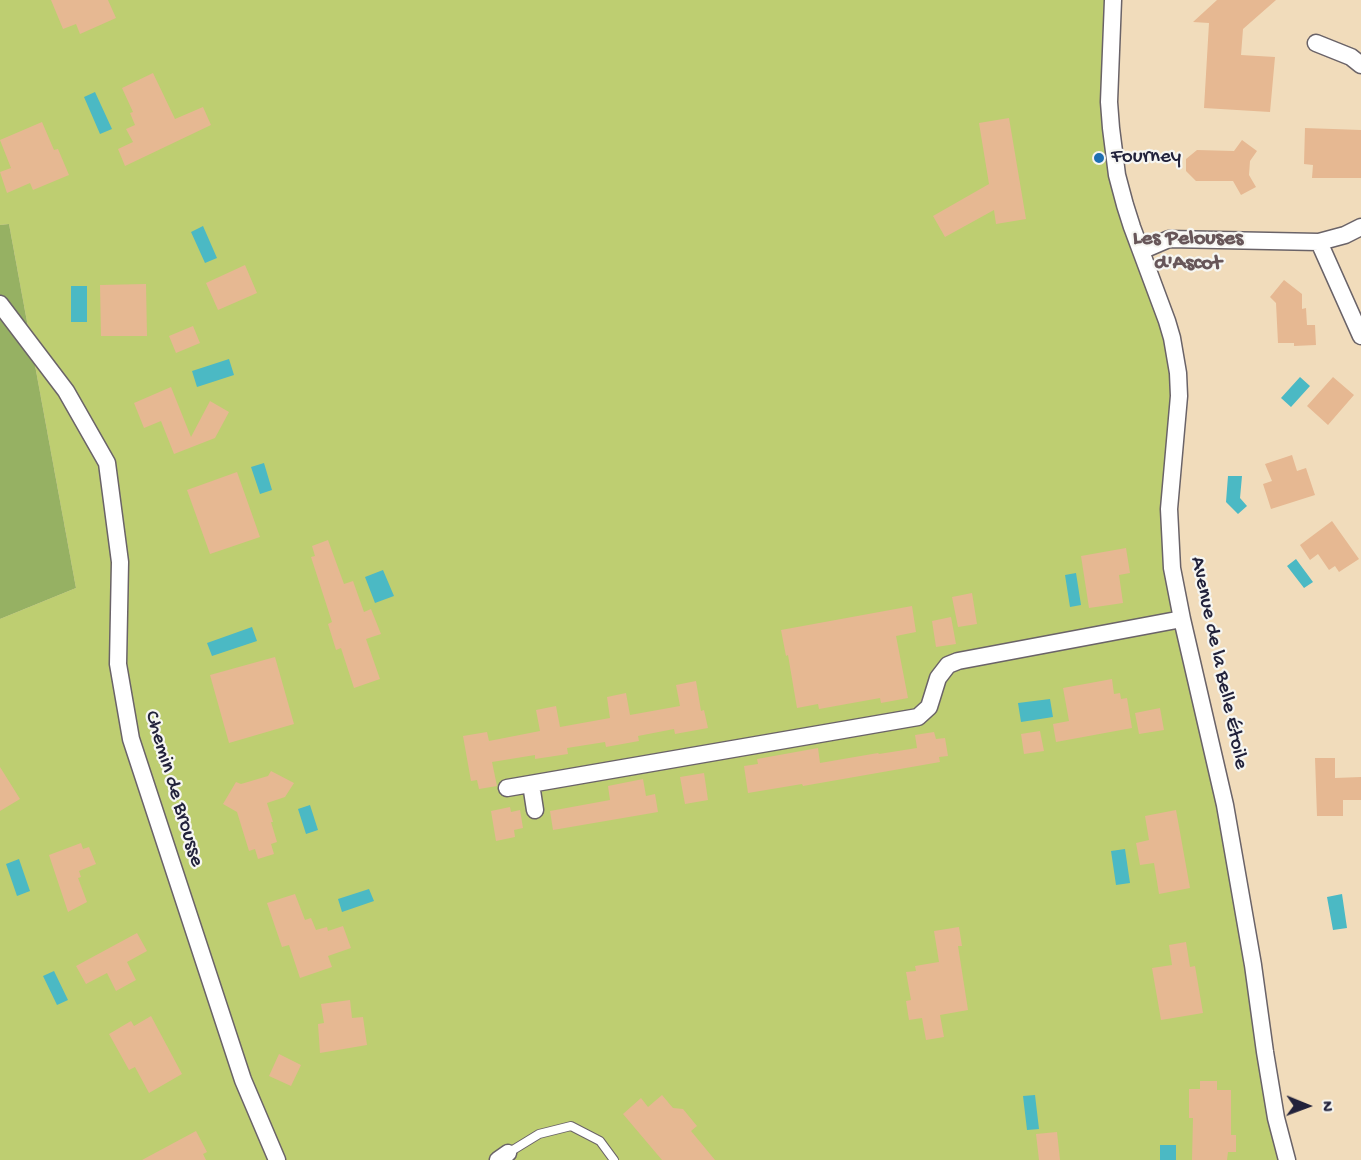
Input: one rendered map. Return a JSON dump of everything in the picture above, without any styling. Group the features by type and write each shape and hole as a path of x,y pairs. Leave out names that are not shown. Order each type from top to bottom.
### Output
{"street":[{"name":"Avenue de la Belle Étoile","path":"1113,0 1109,83 1111,128 1120,188 1172,338 1178,373 1179,396 1169,508 1172,568 1226,805 1276,1118 1287,1160"},
{"path":"1316,43 1351,57 1361,65"},
{"path":"1141,251 1169,239 1319,242 1345,235 1361,227"},
{"path":"1319,242 1361,336"},
{"name":"Chemin de Brousse","path":"0,304 66,391 107,463 120,562 118,664 131,739 243,1080 277,1160"},
{"path":"507,788 918,717 929,707 938,678 948,664 1182,619"},
{"path":"531,784 535,810"}],"lane":[{"path":"503,1156 539,1134 571,1126 600,1141 614,1160"}],"green space":[{"path":"0,0 1113,0 1111,128 1172,338 1169,509 1287,1160 0,1160 0,619 76,588 9,224 0,225"},
{"path":"9,224 76,588 0,619 0,225"}],"water":[{"path":"95,92 112,129 100,134 84,97"},
{"path":"203,226 217,258 205,263 191,232"},
{"path":"71,286 87,286 87,322 71,322"},
{"path":"229,359 234,375 197,387 192,371"},
{"path":"1300,377 1310,386 1291,407 1281,398"},
{"path":"264,463 272,490 260,494 251,467"},
{"path":"1228,476 1242,476 1240,498 1247,506 1238,514 1226,502"},
{"path":"1296,559 1313,582 1304,588 1287,566"},
{"path":"383,570 394,596 375,603 365,577"},
{"path":"1076,573 1081,605 1070,607 1065,575"},
{"path":"252,627 257,641 212,656 207,643"},
{"path":"1050,699 1053,717 1021,722 1018,703"},
{"path":"310,805 318,830 306,834 298,809"},
{"path":"1125,849 1130,883 1116,885 1111,851"},
{"path":"19,859 30,891 17,896 6,864"},
{"path":"369,889 374,901 342,912 338,899"},
{"path":"1342,894 1347,928 1333,930 1327,897"},
{"path":"54,971 68,1000 57,1005 43,976"},
{"path":"1035,1095 1039,1129 1027,1130 1023,1096"},
{"path":"1160,1145 1176,1145 1176,1160 1160,1160"}],"building":[{"path":"51,0 108,0 116,18 80,34 76,24 63,29"},
{"path":"1217,0 1276,0 1243,29 1241,55 1275,57 1270,112 1204,108 1209,23 1193,22"},
{"path":"153,73 175,119 203,107 211,125 125,166 118,149 133,142 126,129 135,125 130,113 133,112 122,88"},
{"path":"1009,118 1026,219 996,224 994,210 945,237 933,216 989,184 979,123"},
{"path":"42,122 54,150 58,149 69,175 33,190 30,183 7,193 0,172 11,168 0,140"},
{"path":"1305,128 1361,130 1361,178 1312,178 1313,165 1304,164"},
{"path":"1242,140 1257,151 1250,161 1249,175 1256,187 1241,195 1233,181 1196,181 1186,171 1186,159 1197,150 1234,151"},
{"path":"245,265 257,293 218,310 206,283"},
{"path":"1284,280 1302,294 1302,309 1306,308 1307,325 1315,325 1316,345 1294,346 1294,343 1278,343 1276,303 1270,297"},
{"path":"146,284 147,336 101,336 100,285"},
{"path":"193,326 200,343 176,353 169,336"},
{"path":"1333,377 1354,395 1328,425 1307,406"},
{"path":"171,387 191,437 210,401 229,412 215,438 174,454 161,421 144,428 134,403"},
{"path":"1292,455 1297,471 1306,468 1315,495 1271,509 1263,484 1272,481 1265,464"},
{"path":"237,472 260,537 210,554 187,490"},
{"path":"1332,521 1359,559 1339,572 1335,566 1329,570 1318,554 1310,560 1300,545"},
{"path":"328,540 344,584 353,581 364,612 371,609 381,634 366,639 380,679 354,688 341,648 336,650 328,624 332,622 311,557 315,556 312,546"},
{"path":"1126,548 1130,573 1119,575 1123,603 1089,608 1081,556"},
{"path":"972,593 977,624 958,627 952,597"},
{"path":"912,606 916,632 896,636 908,698 881,703 880,698 819,709 818,704 797,708 788,655 786,656 781,630"},
{"path":"951,617 956,644 936,647 932,621"},
{"path":"275,657 294,724 229,743 210,675"},
{"path":"1112,679 1114,694 1120,693 1121,699 1127,698 1132,728 1056,742 1053,724 1069,721 1063,688"},
{"path":"696,681 701,711 704,710 708,728 675,734 674,729 638,736 639,741 606,747 605,742 567,748 568,754 535,759 535,755 492,762 497,786 479,789 477,780 471,781 463,736 487,732 489,741 540,731 536,710 556,706 560,727 610,718 607,697 626,693 630,715 680,706 676,685"},
{"path":"1160,708 1164,730 1139,734 1135,713"},
{"path":"1040,731 1044,751 1024,754 1021,734"},
{"path":"934,732 936,739 945,738 948,756 939,757 940,762 803,786 802,784 748,793 744,766 758,764 757,759 818,748 820,763 879,754 917,748 915,735"},
{"path":"1315,758 1335,758 1335,778 1361,777 1361,800 1343,800 1343,816 1317,816"},
{"path":"0,767 20,799 0,811"},
{"path":"271,771 294,783 285,797 267,803 277,842 271,844 274,854 258,859 255,849 249,851 237,812 223,804 236,782 241,784 268,776"},
{"path":"704,773 708,800 685,804 680,777"},
{"path":"643,779 646,796 655,794 658,812 553,830 550,811 610,800 608,786"},
{"path":"510,807 511,812 520,810 523,828 514,830 515,837 496,841 491,811"},
{"path":"1176,810 1190,888 1159,894 1154,863 1140,865 1136,843 1149,840 1145,816"},
{"path":"81,843 83,849 89,847 96,864 79,871 81,877 78,878 87,902 68,912 49,855"},
{"path":"295,894 305,920 311,918 316,930 327,927 328,931 343,926 351,948 328,956 332,967 300,978 289,945 282,947 267,903"},
{"path":"959,927 962,946 958,946 968,1010 940,1015 944,1037 926,1040 922,1018 909,1020 906,1001 911,1000 906,972 916,971 915,966 939,962 934,931"},
{"path":"137,933 147,951 127,962 136,980 116,991 107,973 86,984 76,966"},
{"path":"1186,942 1190,967 1195,966 1203,1013 1161,1020 1152,968 1172,965 1169,945"},
{"path":"350,1000 352,1018 363,1017 367,1045 320,1053 318,1024 324,1023 321,1004"},
{"path":"151,1016 182,1074 149,1093 135,1067 129,1070 109,1034 131,1021 134,1026"},
{"path":"279,1054 301,1065 291,1086 269,1076"},
{"path":"1200,1081 1217,1081 1217,1090 1231,1090 1231,1135 1236,1135 1236,1152 1228,1152 1227,1160 1192,1160 1193,1118 1189,1118 1189,1089 1200,1089"},
{"path":"662,1095 673,1108 683,1109 697,1126 691,1131 715,1160 662,1160 623,1114 641,1098 648,1107"},
{"path":"196,1131 207,1152 203,1154 206,1160 142,1160"},
{"path":"1057,1132 1060,1160 1039,1160 1036,1134"}],"place":[{"name":"Fourney","path":"1099,158"}],"district":[{"name":"Les Pelouses d'Ascot","path":"1188,252"}]}
